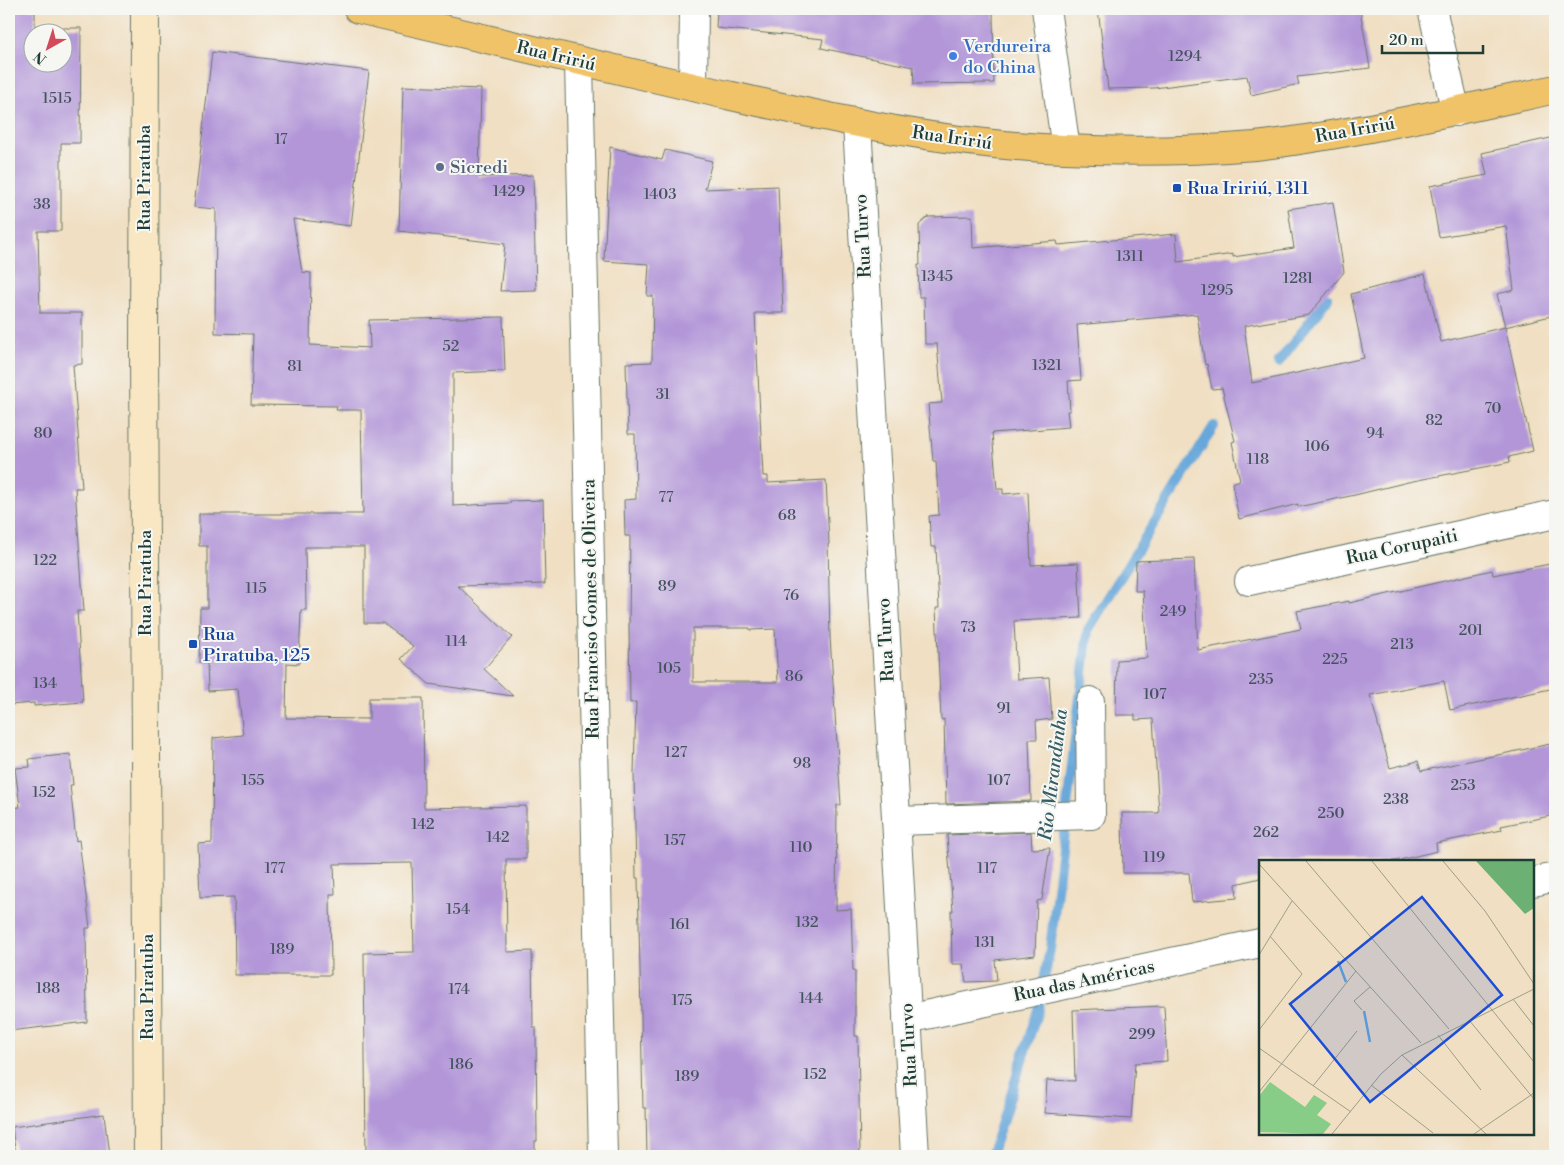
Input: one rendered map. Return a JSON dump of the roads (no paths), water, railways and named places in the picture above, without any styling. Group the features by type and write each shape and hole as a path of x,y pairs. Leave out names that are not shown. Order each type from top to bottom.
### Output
{"main road":[{"name":"Rua Piratuba","path":"144,9 148,1156"},
{"name":"Rua Iririú","path":"371,10 579,62 857,124 947,139 1002,145 1066,149 1201,149 1255,146 1318,137 1456,112 1555,89"}],"street":[{"path":"693,87 694,9"},
{"path":"1046,9 1066,149"},
{"path":"1432,9 1456,112"},
{"name":"Rua Franciso Gomes de Oliveira","path":"579,62 603,1156"},
{"name":"Rua Turvo","path":"857,124 915,1156"},
{"name":"Rua Corupaiti","path":"1249,581 1555,514"},
{"path":"896,821 1091,815 1090,701"},
{"path":"1534,882 1555,877"},
{"name":"Rua das Américas","path":"907,1020 1259,943"}],"waterway":[{"name":"Rio Mirandinha","path":"1278,363 1328,298"},
{"name":"Rio Mirandinha","path":"991,1156 1038,1010 1050,949 1088,630 1214,426"}],"place":[{"name":"Verdureira do China","path":"953,56"},
{"name":"Sicredi","path":"440,167"},
{"name":"Rua Iririú, 1311","path":"1177,188"},
{"name":"Rua Piratuba, 125","path":"193,644"}]}
